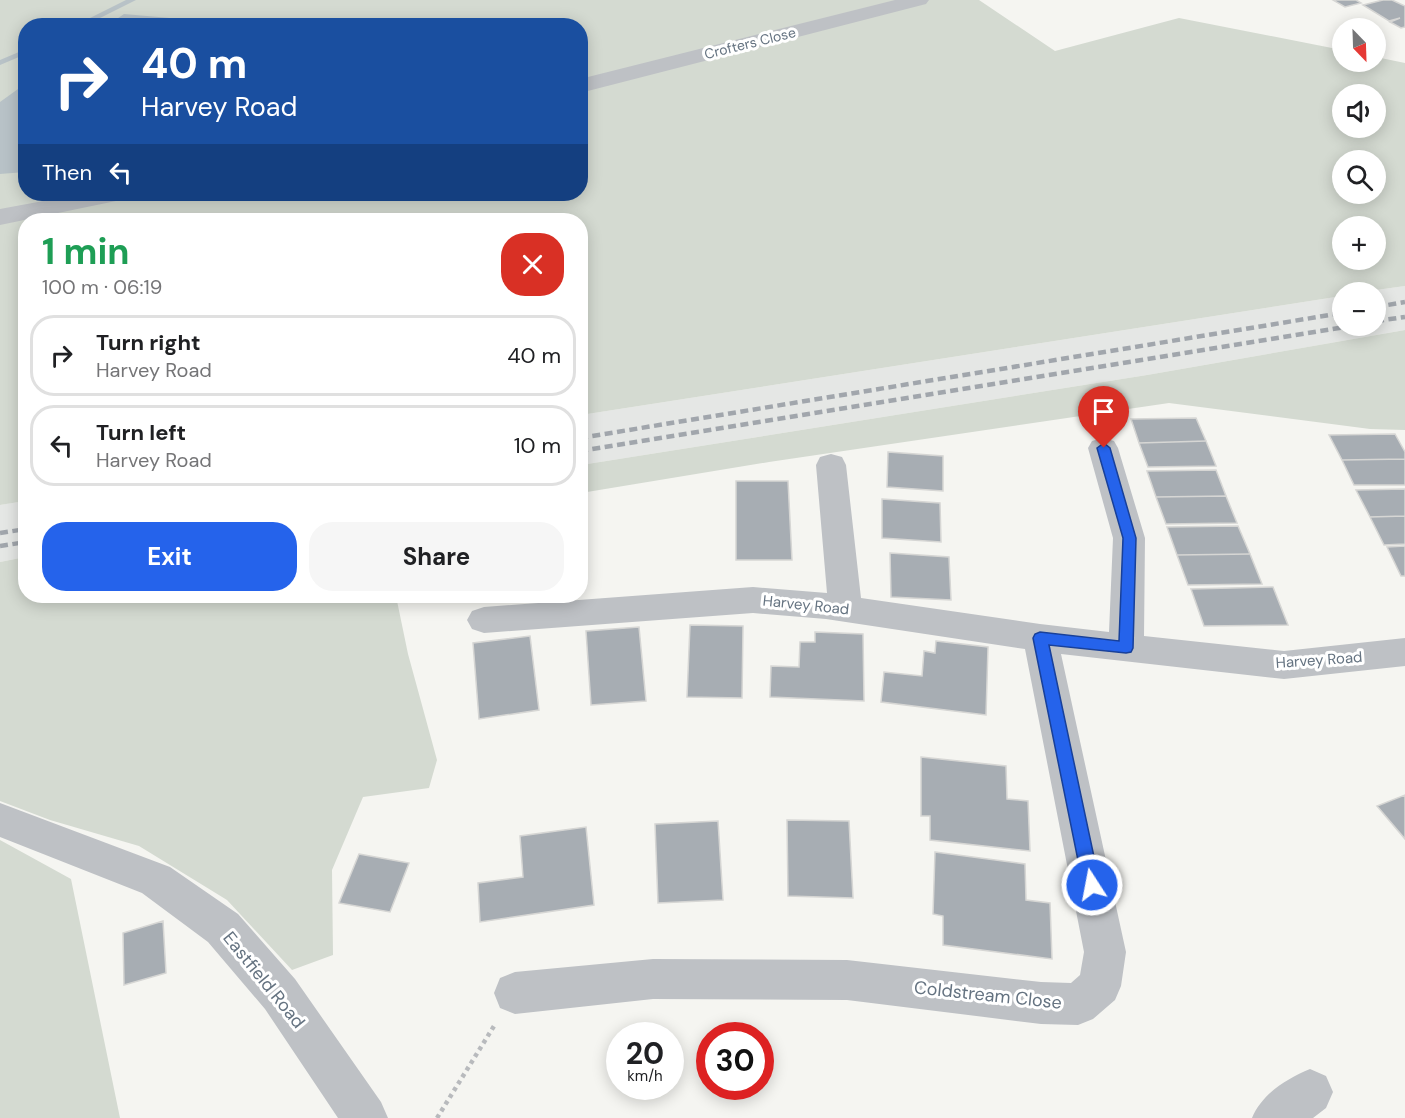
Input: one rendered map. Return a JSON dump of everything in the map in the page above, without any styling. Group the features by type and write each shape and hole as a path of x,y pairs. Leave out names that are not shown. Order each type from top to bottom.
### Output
{"street":[{"name":"Crofters Close","path":"588,84 919,0"},
{"path":"20,213 81,201"},
{"path":"0,217 18,213"},
{"path":"1104,448 1129,538 1126,648"},
{"path":"831,465 845,608"},
{"name":"Harvey Road","path":"484,620 753,600 845,608 1040,638 1284,665 1405,652"},
{"name":"Coldstream Close","path":"515,993 653,979 847,981 1041,1003 1078,1004 1100,986 1105,952 1040,638"},
{"name":"Eastfield Road","path":"0,820 156,880 223,928 280,994 365,1118"},
{"path":"1275,1118 1310,1092"}],"path":[{"path":"437,1118 515,993"}],"shaded area":[{"path":"0,0 979,0 1055,51 1179,18 1332,48 1332,72 1386,72 1386,59 1405,63 1405,286 1386,289 1386,282 1332,282 1332,298 588,414 588,213 18,213 18,502 0,505"},
{"path":"124,14 170,18 118,18"},
{"path":"18,89 18,173 0,174 0,102"},
{"path":"1405,286 1405,330 1386,333 1386,289"},
{"path":"1332,298 1332,336 1371,336 1147,375 588,464 588,414"},
{"path":"1405,330 1405,430 1370,429 1169,403 769,462 588,492 588,464 1147,375 1371,336 1386,336 1386,333"},
{"path":"18,502 18,558 0,562 0,505"},
{"path":"18,558 18,603 397,603 408,654 437,760 429,788 363,797 332,870 333,955 292,970 227,900 139,846 50,820 0,801 0,562"},
{"path":"0,840 71,879 120,1118 0,1118"}],"building":[{"path":"1333,0 1356,0 1361,3 1345,7"},
{"path":"1392,0 1405,6 1405,27 1401,28 1390,22 1400,18 1389,21 1363,5"},
{"path":"1196,418 1206,441 1139,443 1131,419"},
{"path":"1395,434 1405,452 1405,459 1342,460 1329,435"},
{"path":"1206,441 1216,466 1148,467 1139,443"},
{"path":"888,452 943,456 943,491 887,487"},
{"path":"1405,459 1405,485 1354,485 1342,460"},
{"path":"1216,470 1226,496 1156,497 1147,471"},
{"path":"736,481 788,481 792,560 736,560"},
{"path":"1405,489 1405,516 1370,517 1356,490"},
{"path":"1226,496 1237,523 1166,524 1156,497"},
{"path":"882,499 940,503 941,542 882,538"},
{"path":"1405,516 1405,544 1384,545 1370,517"},
{"path":"1238,526 1250,554 1177,555 1167,527"},
{"path":"1405,546 1405,576 1401,576 1387,547"},
{"path":"890,553 949,557 951,600 891,597"},
{"path":"1250,554 1262,584 1188,585 1177,555"},
{"path":"1273,587 1288,625 1204,626 1191,589"},
{"path":"690,625 743,626 742,698 687,697"},
{"path":"639,627 646,701 591,705 586,631"},
{"path":"815,632 863,634 864,701 770,697 771,666 799,667 800,642 815,642"},
{"path":"530,636 539,710 479,719 473,643"},
{"path":"936,641 988,647 986,715 881,702 884,672 922,676 924,651 935,653"},
{"path":"921,757 1006,766 1007,799 1028,801 1030,851 930,840 930,816 921,816"},
{"path":"1405,795 1405,839 1377,806"},
{"path":"787,820 849,821 853,898 788,896"},
{"path":"718,821 723,900 658,903 655,824"},
{"path":"586,827 594,905 480,922 478,883 523,877 520,836"},
{"path":"935,852 1025,864 1026,900 1050,903 1052,959 943,945 943,916 933,914"},
{"path":"359,854 409,863 390,912 339,903"},
{"path":"163,921 166,973 124,985 123,933"}],"waterway":[{"path":"94,18 132,0"},
{"path":"0,63 18,55"}],"railway":[{"path":"1386,305 1405,302"},
{"path":"588,437 1332,315"},
{"path":"1386,320 1405,317"},
{"path":"588,450 1332,329"},
{"path":"0,533 18,530"},
{"path":"0,546 18,543"}],"route":[{"path":"1092,885 1040,638 1126,648 1129,538 1104,448"}]}
